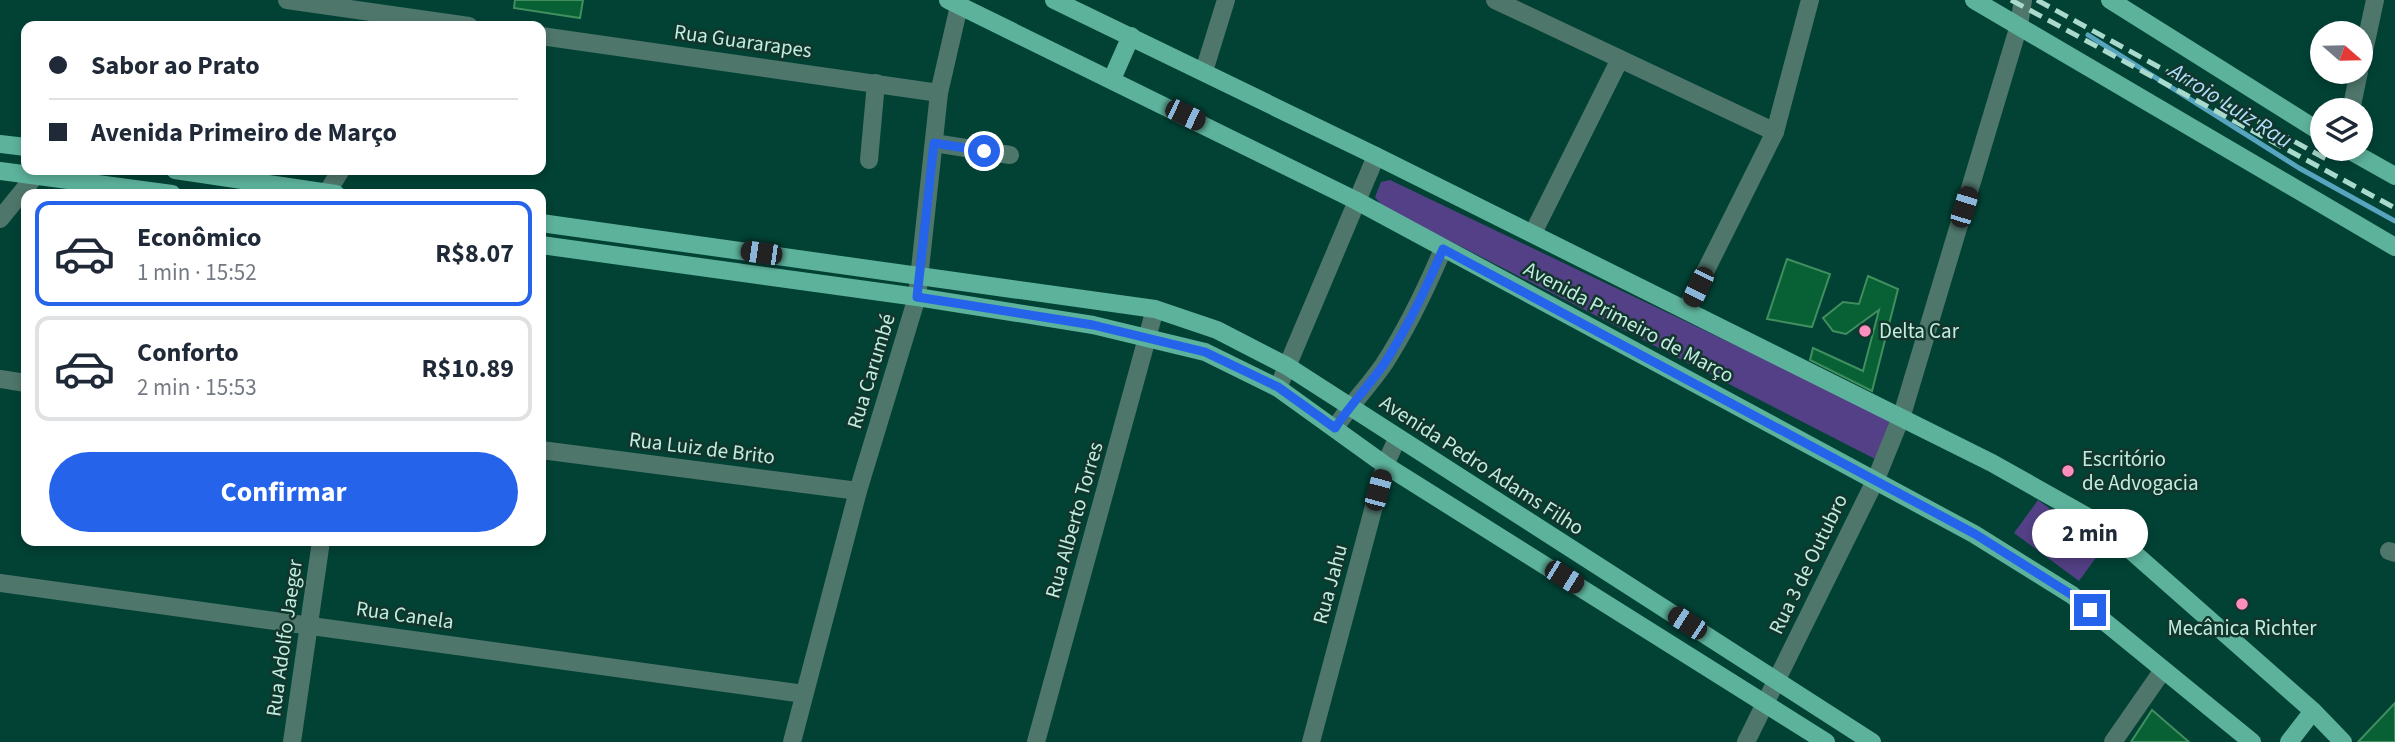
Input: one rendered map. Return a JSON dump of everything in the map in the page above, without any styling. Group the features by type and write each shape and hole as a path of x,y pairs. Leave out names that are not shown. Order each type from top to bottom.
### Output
{"main road":[{"name":"Avenida Primeiro de Março","path":"1054,0 1204,71 1902,415 2102,526 2313,711 2343,742"},
{"path":"1974,0 2395,247"},
{"path":"2110,0 2310,125"},
{"name":"Avenida Primeiro de Março","path":"957,2 1355,200 1975,534 2072,595 2252,742"},
{"path":"1112,79 1131,36"},
{"path":"0,144 21,146"},
{"path":"2368,161 2395,176"},
{"path":"0,171 21,172"},
{"path":"48,175 140,189"},
{"path":"208,175 297,189"},
{"name":"Avenida Pedro Adams Filho","path":"546,224 1155,309 1217,330 1287,366 1872,742"},
{"path":"546,246 917,297 1093,325 1205,352 1278,387 1384,465 1765,701 1826,742"},
{"path":"2289,742 2313,711"}],"street":[{"path":"287,0 416,21"},
{"path":"1204,71 1226,0"},
{"path":"1495,0 1775,132"},
{"path":"1686,310 1775,132 1810,0"},
{"name":"Rua 3 de Outubro","path":"1746,742 1876,479 1902,415 2019,25 2023,0"},
{"path":"2370,21 2375,0"},
{"name":"Rua Carumbé","path":"792,742 858,491 917,297 939,93 957,2"},
{"name":"Rua Guararapes","path":"546,37 939,93"},
{"path":"1533,233 1620,59"},
{"path":"869,160 876,83"},
{"path":"934,143 1010,155"},
{"path":"1278,387 1355,200 1376,156"},
{"path":"23,189 33,175"},
{"path":"0,219 21,191"},
{"path":"1335,428 1348,407 1383,366 1421,301 1443,249"},
{"name":"Rua Alberto Torres","path":"1036,742 1155,309"},
{"path":"0,379 21,382"},
{"name":"Rua Jahu","path":"1311,742 1384,465 1397,439"},
{"name":"Rua Luiz de Brito","path":"546,451 858,491"},
{"name":"Rua Adolfo Jaeger","path":"292,742 320,546"},
{"name":"Rua Canela","path":"0,583 804,694"},
{"path":"2113,742 2163,670"}],"shaded area":[{"path":"1390,180 1892,420 1875,459 1382,206 1375,197 1381,182"},
{"path":"2038,500 2103,548 2079,581 2014,533"}],"building":[{"path":"515,0 583,0 580,18 514,8"},
{"path":"1787,259 1830,274 1812,327 1767,319"},
{"path":"1868,276 1898,289 1872,391 1810,360 1813,348 1863,371 1879,310 1846,334 1833,331 1823,318 1843,302 1859,304"},
{"path":"2395,703 2395,742 2358,742"},
{"path":"2152,710 2189,742 2131,742"}],"waterway":[{"name":"Arroio Luiz Rau","path":"2088,35 2299,168 2395,221"}],"railway":[{"path":"2011,0 2395,208"},
{"path":"2037,0 2310,150"}],"place":[{"name":"Delta Car","path":"1865,331"},
{"name":"Escritório de Advogacia","path":"2068,471"},
{"name":"Mecânica Richter","path":"2242,604"}],"route":[{"path":"984,151 934,143 917,297 1093,325 1205,352 1278,387 1335,428 1348,407 1383,366 1421,301 1443,249 1975,534 2072,595 2090,610"}]}
